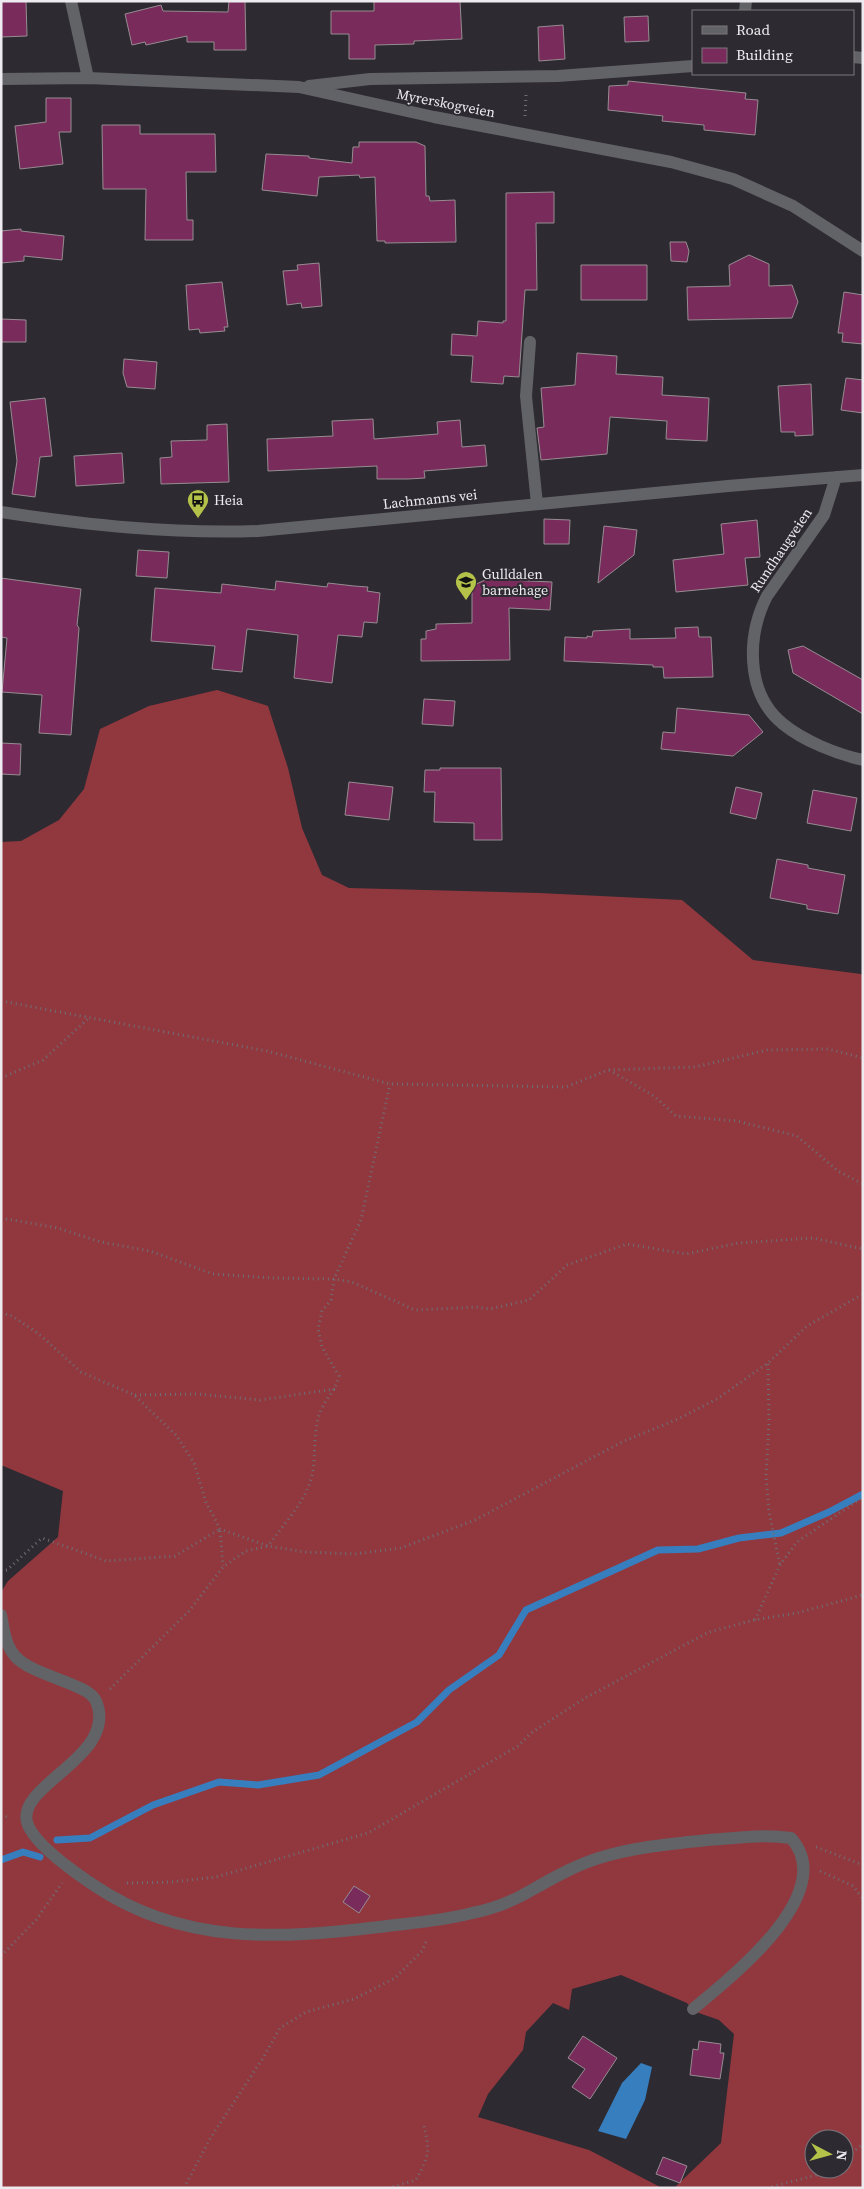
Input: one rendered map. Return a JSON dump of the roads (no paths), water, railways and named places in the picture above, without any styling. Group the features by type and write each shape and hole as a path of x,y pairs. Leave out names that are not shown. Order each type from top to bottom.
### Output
{"street":[{"path":"71,1 88,78"},
{"path":"299,87 370,79 558,76 692,66"},
{"name":"Myrerskogveien","path":"1,79 88,78 299,87 434,117 671,162 733,179 793,206 863,251"},
{"path":"530,342 526,396 537,504"},
{"name":"Lachmanns vei","path":"1,512 123,528 223,532 287,529 537,504 863,475"},
{"name":"Rundhaugveien","path":"836,477 824,515 760,609 754,642 753,662 763,698 782,724 835,752 863,760"},
{"path":"1,1615 6,1640 13,1655 26,1666 83,1690 95,1698 99,1724 88,1746 57,1778 37,1795 27,1808 27,1823 38,1839 71,1870 120,1903 159,1918 205,1930 298,1936 434,1920 472,1914 517,1898 547,1880 598,1858 662,1845 748,1837 791,1838 798,1846 803,1862 802,1884 794,1905 751,1960 693,2009"}],"water":[{"path":"641,2063 652,2067 645,2100 626,2139 598,2131 622,2083"}],"waterway":[{"path":"57,1840 90,1838 153,1805 219,1782 258,1785 319,1775 417,1722 449,1690 499,1655 526,1610 658,1550 698,1549 739,1538 781,1533 829,1512 863,1494"},
{"path":"1,1860 23,1852 40,1857"}],"place":[{"name":"Heia","path":"198,519"},
{"name":"Gulldalen barnehage","path":"466,601"}]}
